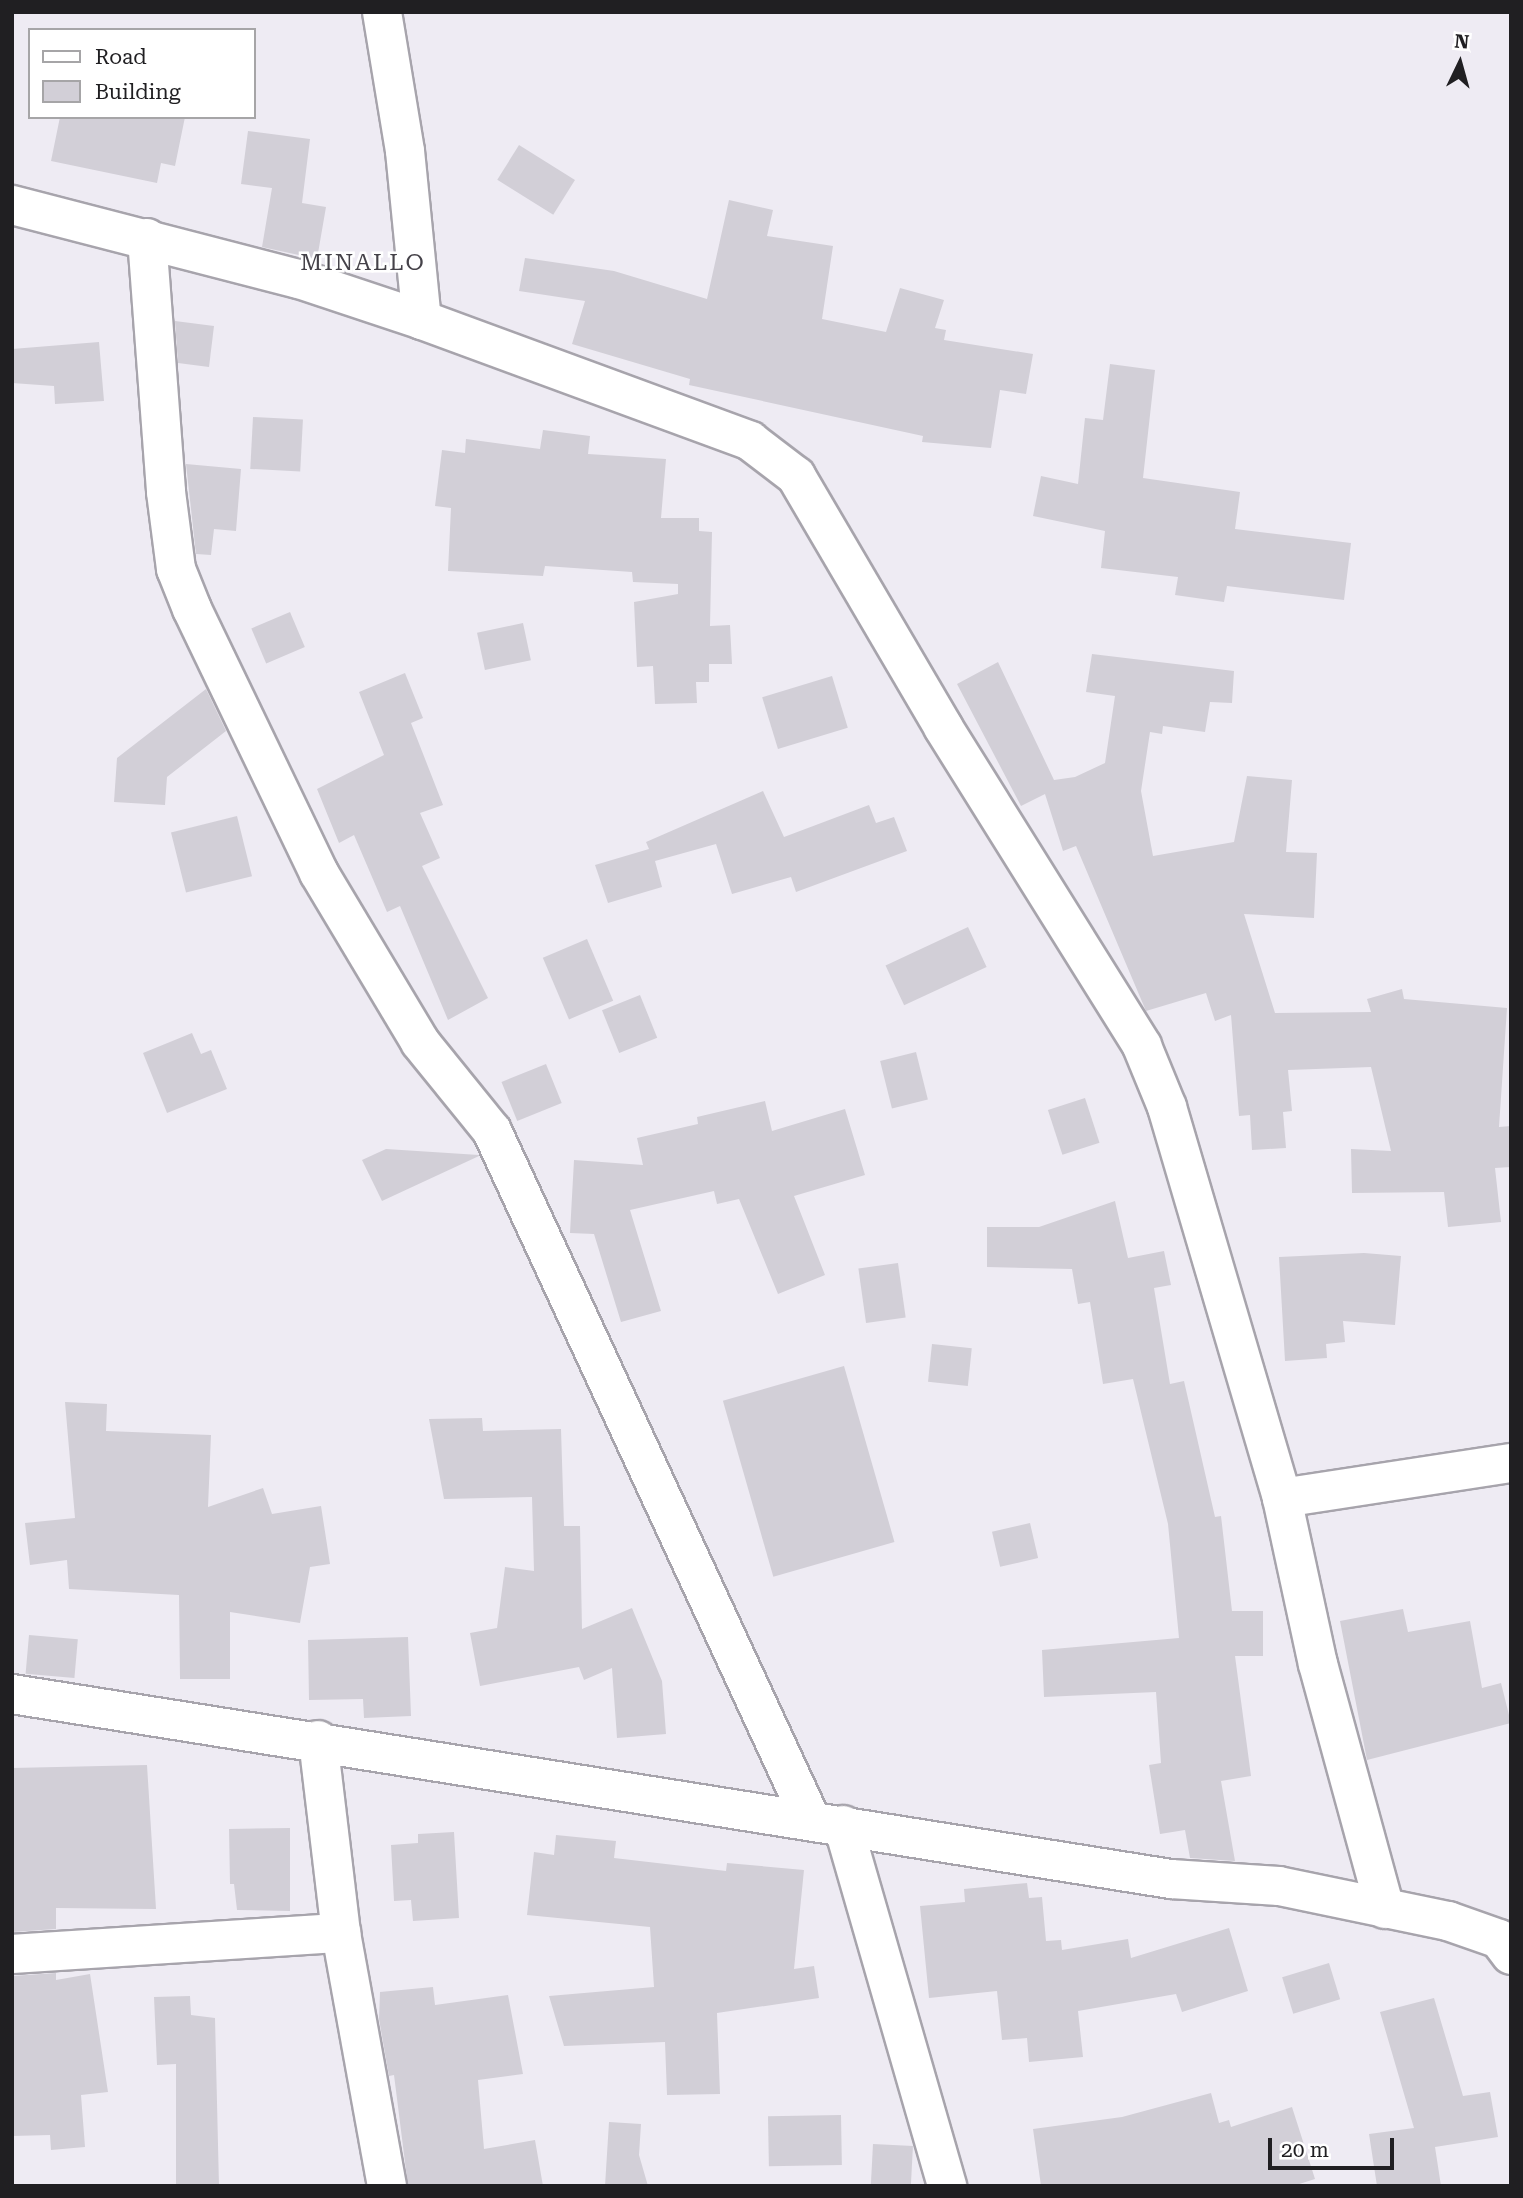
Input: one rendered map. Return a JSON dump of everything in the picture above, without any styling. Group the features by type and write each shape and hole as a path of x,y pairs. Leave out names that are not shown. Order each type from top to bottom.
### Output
{"street":[{"path":"382,12 405,152 422,320"},
{"path":"12,205 299,279 422,320 750,440 796,476 943,727 1142,1046 1167,1107 1282,1498 1318,1664 1385,1909"},
{"path":"147,238 166,492 176,569 192,609 319,873 420,1042 492,1131 827,1822 947,2186"},
{"path":"1282,1498 1511,1463"},
{"path":"12,1694 318,1740 1171,1879 1279,1886 1461,1926 1499,1939 1511,1955"},
{"path":"318,1740 341,1933 387,2186"},
{"path":"12,1954 341,1933"}],"building":[{"path":"60,119 185,119 175,166 161,163 157,183 51,161"},
{"path":"248,131 310,139 302,203 326,207 317,259 262,247 272,188 241,184"},
{"path":"519,145 575,180 553,215 497,180"},
{"path":"729,200 773,210 767,236 833,246 822,319 886,332 900,288 944,300 935,328 946,330 944,340 1033,354 1026,394 1000,390 991,448 922,442 923,436 689,385 690,379 572,344 585,301 519,291 525,258 614,271 707,299"},
{"path":"175,321 214,326 209,367 178,363"},
{"path":"99,342 104,401 55,404 54,386 12,383 12,349"},
{"path":"1110,364 1155,370 1143,478 1240,492 1235,529 1351,543 1344,600 1227,586 1224,602 1175,595 1178,577 1101,568 1105,531 1033,516 1041,476 1078,484 1085,418 1103,420"},
{"path":"253,417 303,420 300,472 250,469"},
{"path":"543,430 590,436 588,454 666,459 661,518 699,518 699,531 712,532 710,626 730,625 732,664 709,664 709,682 696,682 697,703 655,704 653,666 637,667 634,602 678,594 678,584 633,582 632,572 545,566 543,576 448,571 451,508 435,506 442,450 465,453 466,439 540,449"},
{"path":"186,464 241,469 236,531 214,529 211,555 196,554"},
{"path":"290,612 305,647 266,663 251,628"},
{"path":"523,623 531,660 485,670 477,633"},
{"path":"1092,654 1234,671 1232,703 1210,702 1205,732 1163,726 1162,734 1150,732 1141,791 1153,856 1234,842 1247,776 1292,780 1286,852 1317,853 1314,918 1244,914 1275,1013 1371,1012 1367,999 1402,989 1404,999 1507,1008 1499,1127 1511,1126 1511,1167 1495,1168 1501,1222 1448,1227 1444,1192 1352,1193 1351,1149 1391,1151 1371,1067 1288,1070 1292,1111 1283,1112 1286,1148 1252,1150 1250,1115 1239,1116 1231,1015 1215,1021 1206,993 1146,1011 1076,846 1063,851 1045,794 1021,806 957,684 998,662 1054,780 1075,777 1105,763 1115,696 1086,692"},
{"path":"405,673 423,718 411,723 443,805 420,813 440,858 422,866 488,998 448,1020 400,906 387,912 354,835 339,843 317,789 384,755 359,692"},
{"path":"832,676 848,728 778,749 762,697"},
{"path":"206,689 226,731 167,777 165,805 114,802 117,758"},
{"path":"763,791 784,837 869,805 876,823 894,817 907,851 796,892 791,877 732,894 716,844 655,861 662,887 608,903 595,865 649,849 646,842"},
{"path":"237,816 252,876 186,893 171,832"},
{"path":"968,927 987,967 904,1005 886,965"},
{"path":"587,939 613,1001 569,1019 543,958"},
{"path":"640,995 657,1038 619,1053 602,1010"},
{"path":"192,1033 201,1054 211,1050 227,1089 167,1113 143,1053"},
{"path":"916,1052 928,1100 892,1108 880,1061"},
{"path":"546,1064 562,1103 517,1121 501,1082"},
{"path":"1085,1098 1100,1143 1062,1155 1048,1110"},
{"path":"765,1101 772,1131 845,1109 865,1175 794,1196 825,1275 778,1294 739,1199 717,1204 714,1191 630,1210 661,1311 621,1322 594,1234 570,1233 574,1160 643,1165 637,1138 698,1124 697,1117"},
{"path":"386,1149 479,1156 382,1201 362,1160"},
{"path":"1115,1201 1128,1258 1164,1251 1171,1285 1154,1288 1170,1384 1184,1381 1215,1517 1221,1516 1232,1611 1263,1611 1263,1656 1235,1656 1251,1776 1221,1781 1235,1861 1190,1858 1185,1830 1160,1834 1149,1765 1161,1763 1156,1692 1044,1697 1042,1650 1179,1638 1168,1524 1133,1379 1103,1384 1090,1302 1078,1304 1072,1269 987,1267 987,1227 1039,1227"},
{"path":"1364,1253 1401,1256 1395,1325 1343,1321 1345,1342 1326,1344 1327,1358 1285,1361 1279,1257"},
{"path":"898,1263 906,1317 866,1323 858,1269"},
{"path":"932,1344 972,1348 968,1386 928,1382"},
{"path":"844,1366 894,1542 773,1577 723,1401"},
{"path":"65,1402 107,1404 106,1431 211,1435 208,1507 263,1488 272,1514 321,1506 330,1564 310,1567 300,1623 230,1612 230,1679 180,1679 179,1595 69,1589 67,1560 30,1565 25,1523 75,1518"},
{"path":"482,1418 483,1431 561,1429 564,1526 580,1526 582,1629 632,1608 662,1681 666,1734 617,1738 612,1668 584,1680 579,1667 480,1686 470,1633 497,1628 505,1567 534,1571 532,1497 444,1499 429,1419"},
{"path":"1030,1523 1038,1558 1000,1567 992,1532"},
{"path":"1403,1609 1408,1632 1470,1621 1482,1688 1501,1683 1511,1723 1367,1760 1340,1621"},
{"path":"29,1635 78,1639 74,1678 26,1674"},
{"path":"408,1637 411,1716 364,1718 363,1699 309,1700 308,1640"},
{"path":"147,1765 156,1909 56,1908 56,1929 12,1932 12,1768"},
{"path":"290,1828 290,1911 237,1910 234,1884 230,1884 229,1829"},
{"path":"454,1832 459,1918 413,1921 411,1900 394,1901 391,1845 418,1843 418,1834"},
{"path":"556,1835 616,1841 614,1858 726,1871 727,1863 804,1870 794,1969 814,1966 819,1998 717,2013 720,2094 667,2095 665,2042 564,2046 549,1996 654,1987 650,1927 527,1915 534,1852 554,1855"},
{"path":"1027,1883 1029,1898 1042,1897 1046,1941 1061,1940 1062,1950 1128,1939 1131,1958 1229,1928 1248,1991 1182,2012 1176,1994 1078,2011 1083,2057 1029,2062 1027,2038 1002,2040 997,1991 929,1998 920,1906 965,1902 964,1889"},
{"path":"1329,1963 1340,1999 1293,2014 1282,1977"},
{"path":"56,1973 56,1980 90,1974 108,2092 81,2095 85,2147 51,2150 50,2135 12,2136 12,1976"},
{"path":"433,1987 435,2005 508,1995 523,2074 478,2080 484,2149 535,2140 543,2186 408,2186 394,2075 389,2076 379,2019 380,1992"},
{"path":"190,1996 191,2015 215,2018 219,2186 176,2186 176,2064 157,2065 154,1997"},
{"path":"1434,1998 1463,2096 1490,2092 1498,2137 1435,2147 1441,2186 1377,2186 1369,2134 1414,2128 1380,2012"},
{"path":"1211,2093 1219,2123 1229,2120 1231,2127 1292,2107 1315,2179 1293,2186 1041,2186 1033,2129 1122,2117"},
{"path":"841,2115 842,2165 769,2166 768,2116"},
{"path":"609,2122 641,2124 639,2155 648,2186 605,2186"},
{"path":"873,2144 913,2146 911,2186 871,2186"}],"district":[{"name":"MINALLO","path":"363,263"}]}
